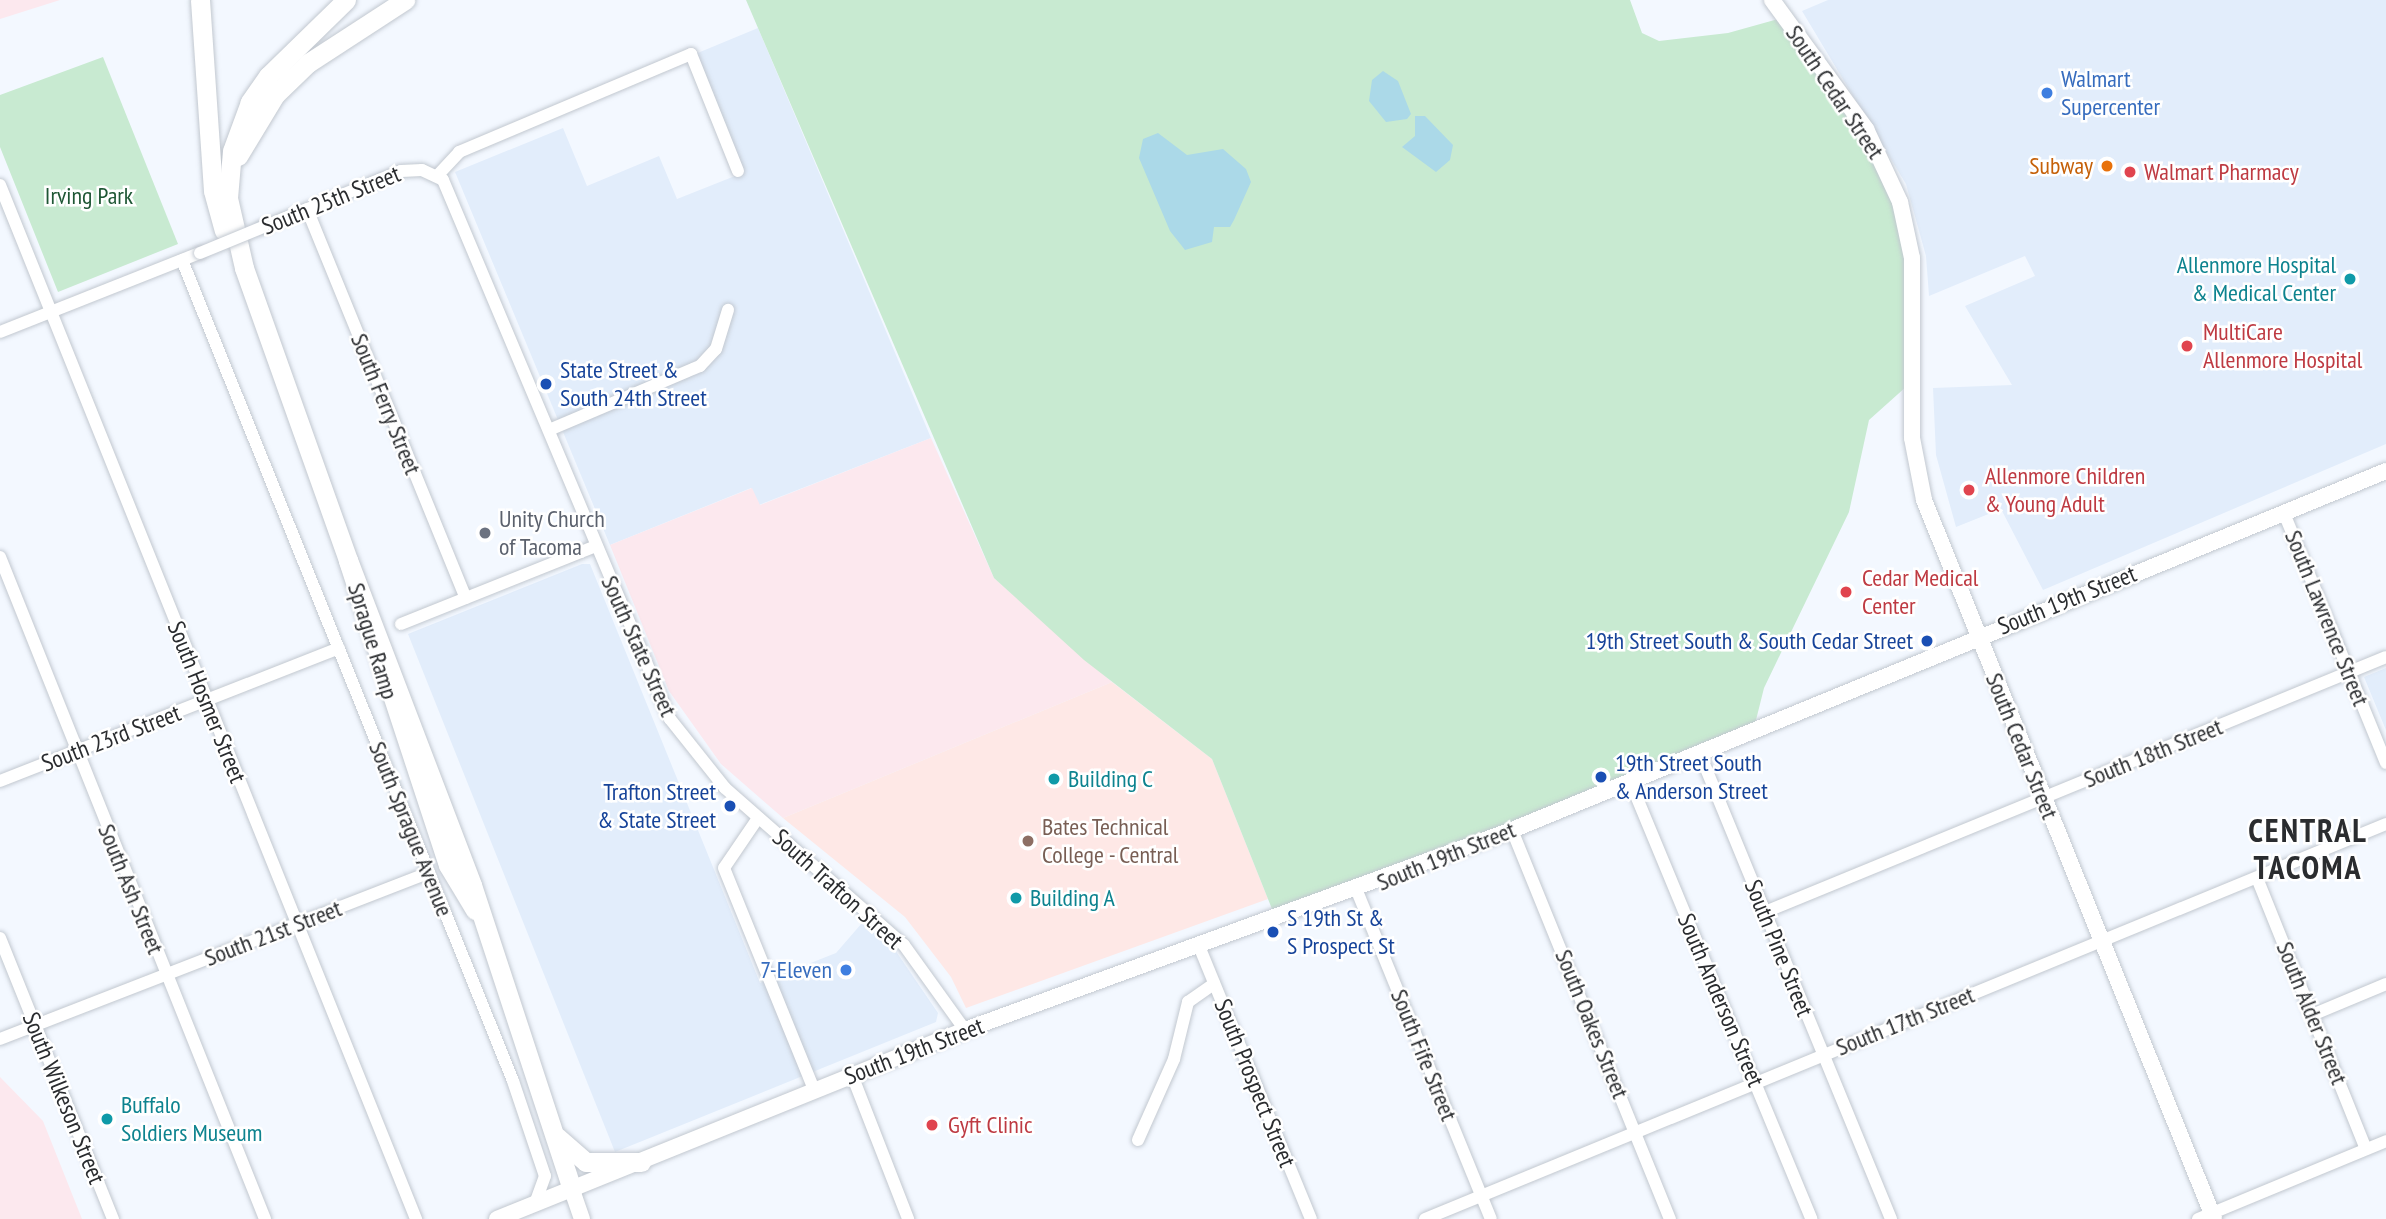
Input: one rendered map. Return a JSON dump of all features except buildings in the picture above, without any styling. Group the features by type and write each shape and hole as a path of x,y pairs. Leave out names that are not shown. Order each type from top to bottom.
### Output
{"highway":[{"path":"244,268 228,198 232,151 243,117 247,93 262,70 328,0"},
{"path":"243,117 268,76 346,0"},
{"path":"228,198 236,162 275,95 308,63 405,0"},
{"path":"201,3 212,191 244,268"},
{"name":"Sprague Ramp","path":"244,268 348,561 472,885 475,910 572,1190"},
{"path":"550,1127 586,1162 641,1162"}],"main road":[{"name":"South Cedar Street","path":"1772,0 1866,129 1900,202 1914,290 1918,479 2208,1217"},
{"name":"South 19th Street","path":"497,1219 965,1030 1357,891 1512,830 2386,471"},
{"path":"572,1190 582,1219"}],"street":[{"name":"South 25th Street","path":"0,332 401,171 437,176 459,152 691,54 738,171"},
{"name":"South State Street","path":"437,176 458,205 596,546 670,719 708,770 758,818"},
{"name":"South Hosmer Street","path":"0,185 295,924 416,1219"},
{"name":"South Ferry Street","path":"307,209 466,598"},
{"name":"South Sprague Avenue","path":"182,260 339,648 545,1176 535,1204"},
{"path":"549,430 699,366 716,349 728,310"},
{"name":"South Lawrence Street","path":"2284,513 2386,763"},
{"path":"401,625 596,546"},
{"name":"South Ash Street","path":"0,557 165,975 265,1219"},
{"name":"South 23rd Street","path":"0,781 339,648"},
{"name":"South 18th Street","path":"1765,912 2386,657"},
{"name":"South Pine Street","path":"1700,754 1891,1219"},
{"name":"South Anderson Street","path":"1630,781 1811,1219"},
{"path":"758,818 724,868 814,1090"},
{"name":"South Trafton Street","path":"758,818 904,945 965,1030"},
{"name":"South 17th Street","path":"1425,1219 2386,824"},
{"name":"South Oakes Street","path":"1512,830 1670,1219"},
{"name":"South 21st Street","path":"0,1039 428,873"},
{"name":"South Alder Street","path":"2257,878 2366,1149"},
{"name":"South Fife Street","path":"1357,891 1491,1219"},
{"name":"South Wilkeson Street","path":"0,938 113,1219"},
{"name":"South Prospect Street","path":"1199,946 1311,1219"},
{"path":"1138,1140 1174,1059 1188,1002 1214,984"},
{"path":"2312,1015 2386,984"},
{"path":"852,1075 908,1219"},
{"path":"2208,1217 2386,1141"}],"shaded area":[{"path":"0,0 60,0 0,19"},
{"path":"1828,0 2386,0 2386,444 2043,590 2001,509 1956,527 1936,455 1933,388 2012,385 1965,306 2035,276 2025,256 1929,296 1926,256 1906,184 1802,11"},
{"path":"758,28 931,438 759,505 751,488 610,545 455,172 563,128 587,186 659,156 677,199 735,176 688,57"},
{"path":"931,438 994,578 1112,682 783,818 721,764 669,691 610,545 752,488 760,505"},
{"path":"582,564 590,564 760,983 836,953 862,923 895,950 938,1013 936,1022 615,1152 408,634"},
{"path":"2386,668 2386,730 2364,677"},
{"name":"Bates Technical College - Central","path":"1112,682 1212,759 1268,899 966,1008 951,977 905,917 783,818"},
{"path":"0,1077 43,1121 82,1219 0,1219"}],"green space":[{"path":"746,0 1630,0 1642,33 1659,41 1728,33 1785,17 1866,129 1906,227 1907,386 1869,420 1849,512 1764,688 1755,724 1276,919 1212,759 1084,660 994,578"},
{"name":"Irving Park","path":"103,57 178,244 58,292 0,147 0,95"}],"water":[{"path":"1383,71 1398,81 1411,114 1407,119 1386,122 1369,101 1372,80"},
{"path":"1415,116 1425,116 1453,145 1450,160 1436,172 1402,147 1415,136"},
{"path":"1158,133 1187,155 1223,149 1246,169 1251,182 1234,220 1230,227 1214,227 1212,242 1185,250 1170,231 1139,158 1143,139"}],"place":[{"name":"Walmart Supercenter","path":"2047,93"},
{"name":"Subway","path":"2107,166"},
{"name":"Walmart Pharmacy","path":"2130,172"},
{"name":"Allenmore Hospital & Medical Center","path":"2350,279"},
{"name":"MultiCare Allenmore Hospital","path":"2187,346"},
{"name":"State Street & South 24th Street","path":"546,384"},
{"name":"Allenmore Children & Young Adult","path":"1969,490"},
{"name":"Unity Church of Tacoma","path":"485,533"},
{"name":"Cedar Medical Center","path":"1846,592"},
{"name":"19th Street South & South Cedar Street","path":"1927,641"},
{"name":"19th Street South & Anderson Street","path":"1601,777"},
{"name":"Building C","path":"1054,779"},
{"name":"Trafton Street & State Street","path":"730,806"},
{"name":"Bates Technical College - Central","path":"1028,841"},
{"name":"Building A","path":"1016,898"},
{"name":"S 19th St & S Prospect St","path":"1273,932"},
{"name":"7-Eleven","path":"846,970"},
{"name":"Buffalo Soldiers Museum","path":"107,1119"},
{"name":"Gyft Clinic","path":"932,1125"}],"district":[{"name":"CENTRAL TACOMA","path":"2308,850"}]}
